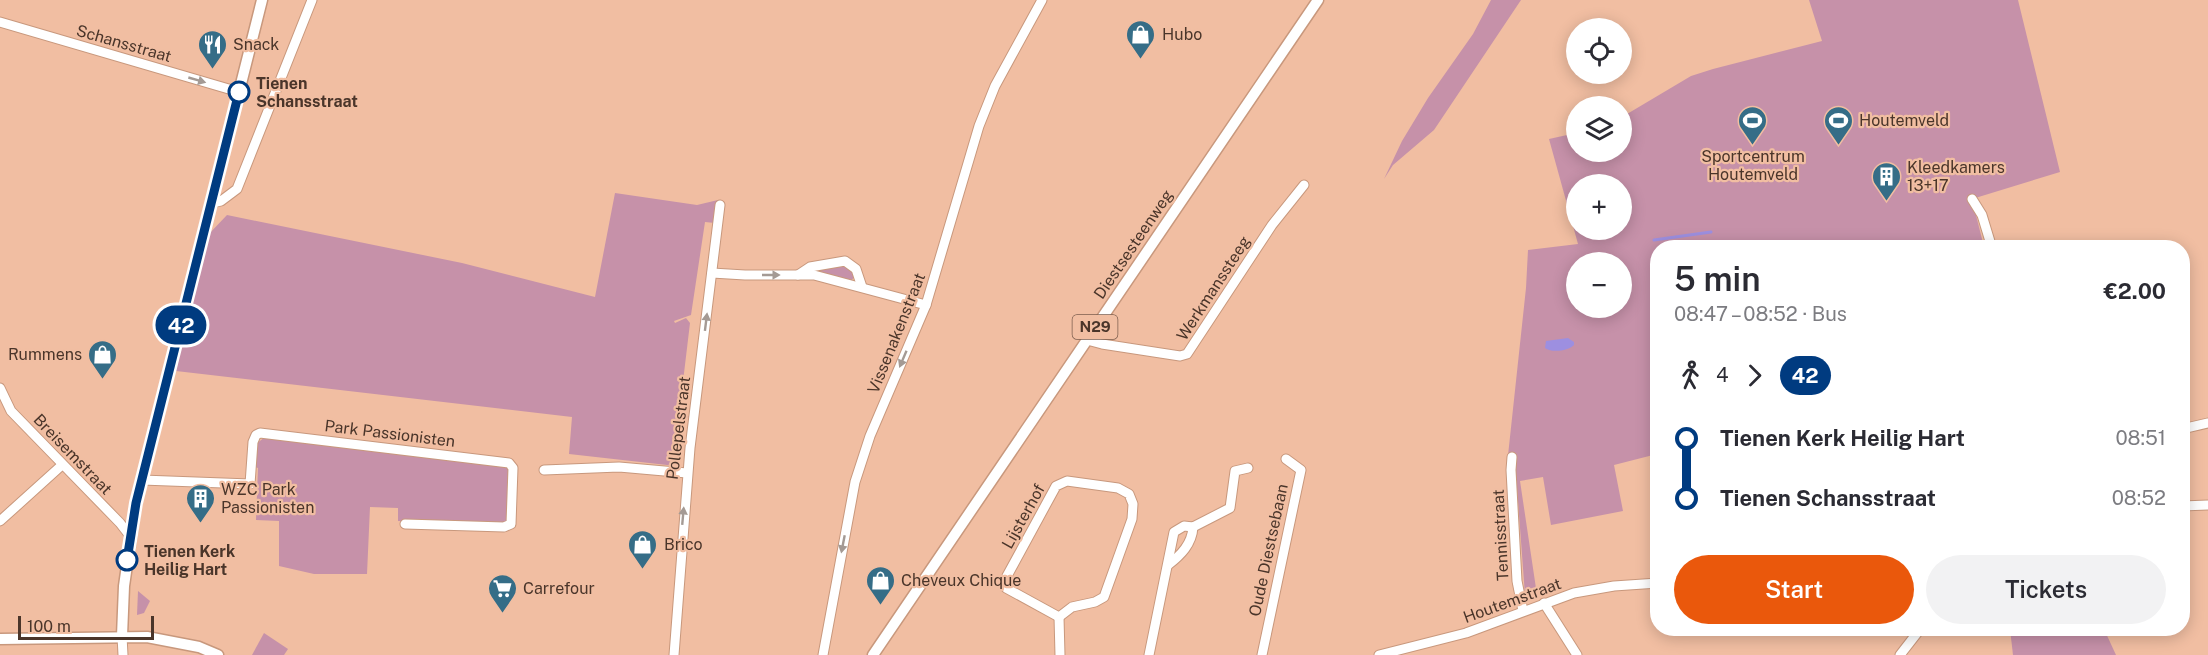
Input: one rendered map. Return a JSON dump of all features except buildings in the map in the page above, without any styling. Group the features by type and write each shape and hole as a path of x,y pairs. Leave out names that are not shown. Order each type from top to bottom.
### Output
{"main road":[{"path":"122,636 123,595 136,503 262,0"},
{"name":"Diestsesteenweg","path":"873,655 1318,0"},
{"path":"0,639 147,637 172,640 216,654 228,655"}],"street":[{"path":"212,203 221,201 237,189 312,0"},
{"name":"Vissenakenstraat","path":"824,655 855,482 870,436 926,305 979,126 995,86 1042,0"},
{"name":"Schansstraat","path":"0,22 239,92"},
{"name":"Werkmanssteeg","path":"1087,340 1180,356 1187,354 1272,225 1304,185"},
{"path":"1972,199 1982,216 1990,240"},
{"name":"Pollepelstraat","path":"674,655 687,473 720,206"},
{"path":"798,275 810,267 845,261 856,269 862,287"},
{"path":"712,273 814,275 926,305"},
{"name":"Breisemstraat","path":"0,388 12,411 130,536"},
{"path":"2190,427 2208,423"},
{"name":"Park Passionisten","path":"142,480 250,484 253,442 256,435 260,433 509,463 513,468 510,524 504,527 405,524"},
{"name":"Tennisstraat","path":"1512,457 1517,580 1523,611"},
{"name":"Oude Diestsebaan","path":"1262,655 1301,470 1286,459"},
{"path":"0,521 62,465"},
{"path":"544,470 619,467 687,473"},
{"path":"1149,655 1174,532 1184,526 1193,527 1230,508 1235,471 1248,468"},
{"name":"Lijsterhof","path":"1067,481 1118,488 1129,494 1133,504 1132,519 1104,597 1095,602 1072,607 1059,617 1006,588 1007,576 1056,486 1067,481"},
{"path":"2190,506 2208,505"},
{"path":"1168,565 1190,542 1193,527"},
{"name":"Houtemstraat","path":"1379,655 1466,633 1574,592 1650,584"},
{"path":"1544,603 1577,655"},
{"path":"1059,617 1060,655"},
{"path":"122,636 123,655"},
{"path":"1900,655 1915,636"}],"shaded area":[{"path":"1491,0 1521,0 1434,130 1393,165 1384,179 1402,141 1428,98 1473,34"},
{"name":"Houtemveld","path":"1809,0 2018,0 2060,172 1972,199 1982,240 1650,240 1650,456 1614,465 1623,511 1551,525 1543,477 1520,481 1537,595 1528,599 1525,595 1516,474 1506,474 1528,250 1578,244 1577,240 1632,240 1632,174 1566,174 1566,201 1549,139 1566,135 1566,162 1632,162 1632,111 1691,76 1822,41"},
{"path":"615,193 697,205 718,200 715,223 705,222 691,315 674,321 675,323 686,318 690,323 679,415 689,416 681,426 676,466 569,454 572,417 176,371 206,237 227,215 462,263 595,297"},
{"path":"846,264 855,275 852,280 817,272 817,269"},
{"path":"1568,338 1574,342 1574,345 1568,349 1556,351 1545,348 1546,341"},
{"path":"265,437 503,464 509,468 508,520 499,525 398,521 398,508 370,507 367,574 314,574 279,566 279,521 256,520 258,468 255,467 256,444"},
{"path":"138,591 150,601 144,613 137,615"},
{"path":"264,633 288,649 284,655 252,655"},
{"path":"2011,636 2107,636 2116,655 2013,655"}],"waterway":[{"path":"1654,240 1711,232"}],"bus line":[{"name":"42","path":"127,560 136,503 239,92"}],"place":[{"name":"Hubo","path":"1141,60"},
{"name":"Snack","path":"212,70"},
{"name":"Tienen Schansstraat","path":"239,92"},
{"name":"Sportcentrum Houtemveld","path":"1753,146"},
{"name":"Houtemveld","path":"1838,146"},
{"name":"Kleedkamers 13+17","path":"1886,202"},
{"name":"Rummens","path":"103,380"},
{"name":"WZC Park Passionisten","path":"200,524"},
{"name":"Tienen Kerk Heilig Hart","path":"127,560"},
{"name":"Brico","path":"643,570"},
{"name":"Cheveux Chique","path":"880,606"},
{"name":"Carrefour","path":"502,614"}]}
